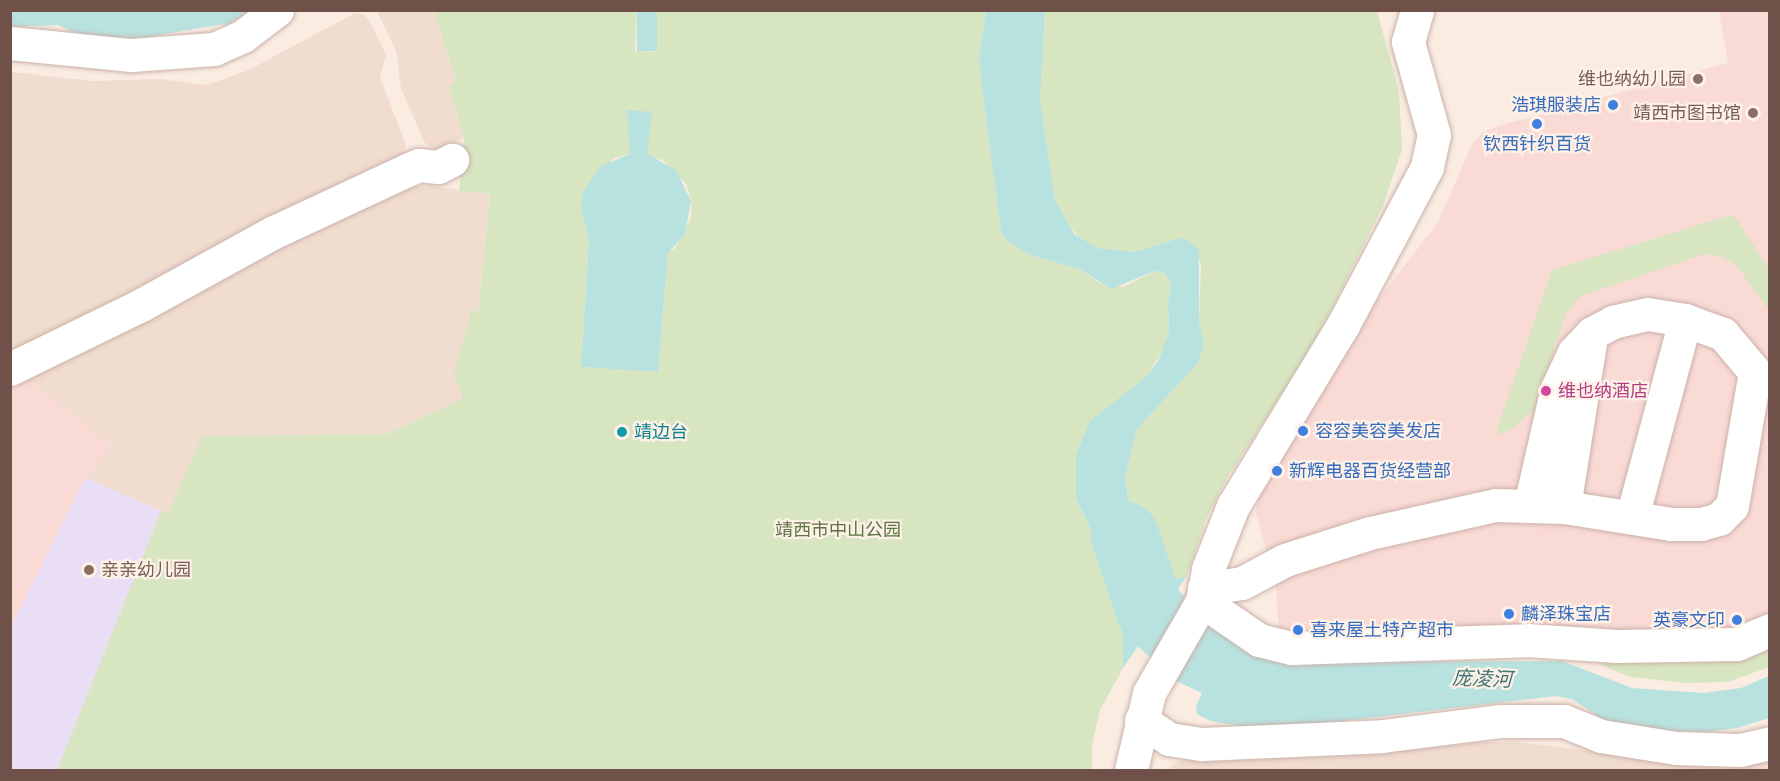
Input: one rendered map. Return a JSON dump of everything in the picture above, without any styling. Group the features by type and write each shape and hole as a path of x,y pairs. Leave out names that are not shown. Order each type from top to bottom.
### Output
{"street":[{"path":"10,43 131,55 214,49 243,36 277,10"},
{"path":"1131,771 1149,693 1200,600 1233,506 1343,325 1427,167 1434,135 1408,42 1416,10"},
{"path":"10,369 141,305 272,233 413,168 438,167 452,160"},
{"path":"1200,600 1242,583 1285,560 1370,533 1495,505 1564,507 1701,524 1719,519 1732,506 1755,372 1723,334 1685,320 1647,314 1613,322 1592,333 1574,352 1557,388 1530,505"},
{"path":"1632,517 1685,320"},
{"path":"1564,507 1592,333"},
{"path":"1200,600 1251,636 1292,648 1527,640 1617,646 1737,644 1770,630"},
{"path":"1141,720 1169,739 1214,745 1382,736 1501,721 1564,721 1601,736 1676,748 1740,750 1770,743"}],"shaded area":[{"path":"377,11 434,11 456,81 449,88 464,138 436,151 424,142 401,88 396,51"},
{"name":"维也纳酒店","path":"1719,11 1769,11 1770,617 1757,631 1293,643 1279,629 1276,588 1256,512 1261,490 1375,304 1438,222 1472,144 1482,133 1498,126 1728,63"},
{"path":"355,13 363,14 369,20 386,55 380,77 406,145 402,159 11,359 11,72 92,81 160,79 207,85 249,70"},
{"path":"431,186 490,194 478,311 463,399 386,434 203,436 168,514 85,478 111,446 22,373 213,276 403,188"},
{"path":"22,373 111,446 85,478 11,629 10,384"},
{"name":"亲亲幼儿园","path":"85,478 161,511 57,770 18,770 11,768 10,629"},
{"path":"1487,742 1517,742 1639,757 1770,756 1769,770 1169,770 1171,766 1185,759 1312,749 1361,754"}],"green space":[{"name":"靖西市中山公园","path":"434,11 637,11 635,51 654,52 657,11 986,11 979,56 981,80 1001,232 1006,240 1030,255 1079,269 1100,283 1123,287 1154,271 1165,273 1171,285 1168,302 1169,332 1165,346 1148,375 1106,409 1076,498 1121,593 1122,608 1123,668 1100,710 1092,745 1092,770 57,770 161,511 168,514 202,436 386,434 463,399 454,374 471,311 478,311 490,194 459,191 464,138 449,88 456,81","holes":["630,154 663,160 686,184 691,201 691,218 675,248 668,253 658,372 581,367 589,239 581,209 584,192 614,158"]},
{"path":"1045,11 1377,11 1399,91 1402,149 1383,206 1313,346 1228,476 1206,519 1187,576 1173,580 1162,572 1128,498 1125,476 1137,429 1198,363 1204,344 1199,321 1201,263 1180,238 1135,252 1097,248 1085,244 1063,219 1055,200 1040,100"},
{"path":"1731,215 1737,219 1769,270 1769,310 1736,265 1720,256 1704,254 1579,297 1566,314 1533,411 1511,430 1495,435 1552,270"},
{"path":"1769,637 1769,667 1728,682 1685,683 1630,677 1601,665 1606,659"}],"water":[{"path":"10,11 249,11 230,23 135,39 80,35 58,25 11,27"},
{"path":"637,11 657,11 657,51 637,51"},
{"path":"986,11 1045,11 1040,100 1055,200 1074,234 1097,248 1135,252 1180,238 1191,242 1199,251 1199,321 1204,344 1198,363 1137,429 1125,476 1128,498 1162,572 1173,580 1187,576 1123,668 1121,593 1076,498 1076,455 1090,421 1148,375 1158,361 1169,332 1168,302 1171,285 1165,273 1154,271 1112,289 1079,269 1030,255 1006,240 1001,232 981,80 979,56"},
{"path":"627,110 652,112 647,154 676,170 691,201 685,234 668,253 658,372 581,367 589,239 581,209 583,192 601,166 630,154"},
{"name":"庞凌河","path":"1237,654 1257,660 1297,662 1562,661 1632,688 1703,693 1741,688 1769,676 1769,718 1737,728 1706,732 1639,730 1602,719 1572,699 1556,696 1300,726 1241,726 1210,721 1197,714 1196,707 1211,671 1224,658"}],"waterway":[{"path":"1125,536 1150,611 1193,651 1235,671 1308,674"}],"place":[{"name":"维也纳幼儿园","path":"1698,79"},
{"name":"浩琪服装店","path":"1613,105"},
{"name":"靖西市图书馆","path":"1753,113"},
{"name":"钦西针织百货","path":"1537,124"},
{"name":"维也纳酒店","path":"1546,391"},
{"name":"容容美容美发店","path":"1303,431"},
{"name":"靖边台","path":"622,432"},
{"name":"新辉电器百货经营部","path":"1277,471"},
{"name":"亲亲幼儿园","path":"89,570"},
{"name":"麟泽珠宝店","path":"1509,614"},
{"name":"英豪文印","path":"1737,620"},
{"name":"喜来屋土特产超市","path":"1298,630"}]}
